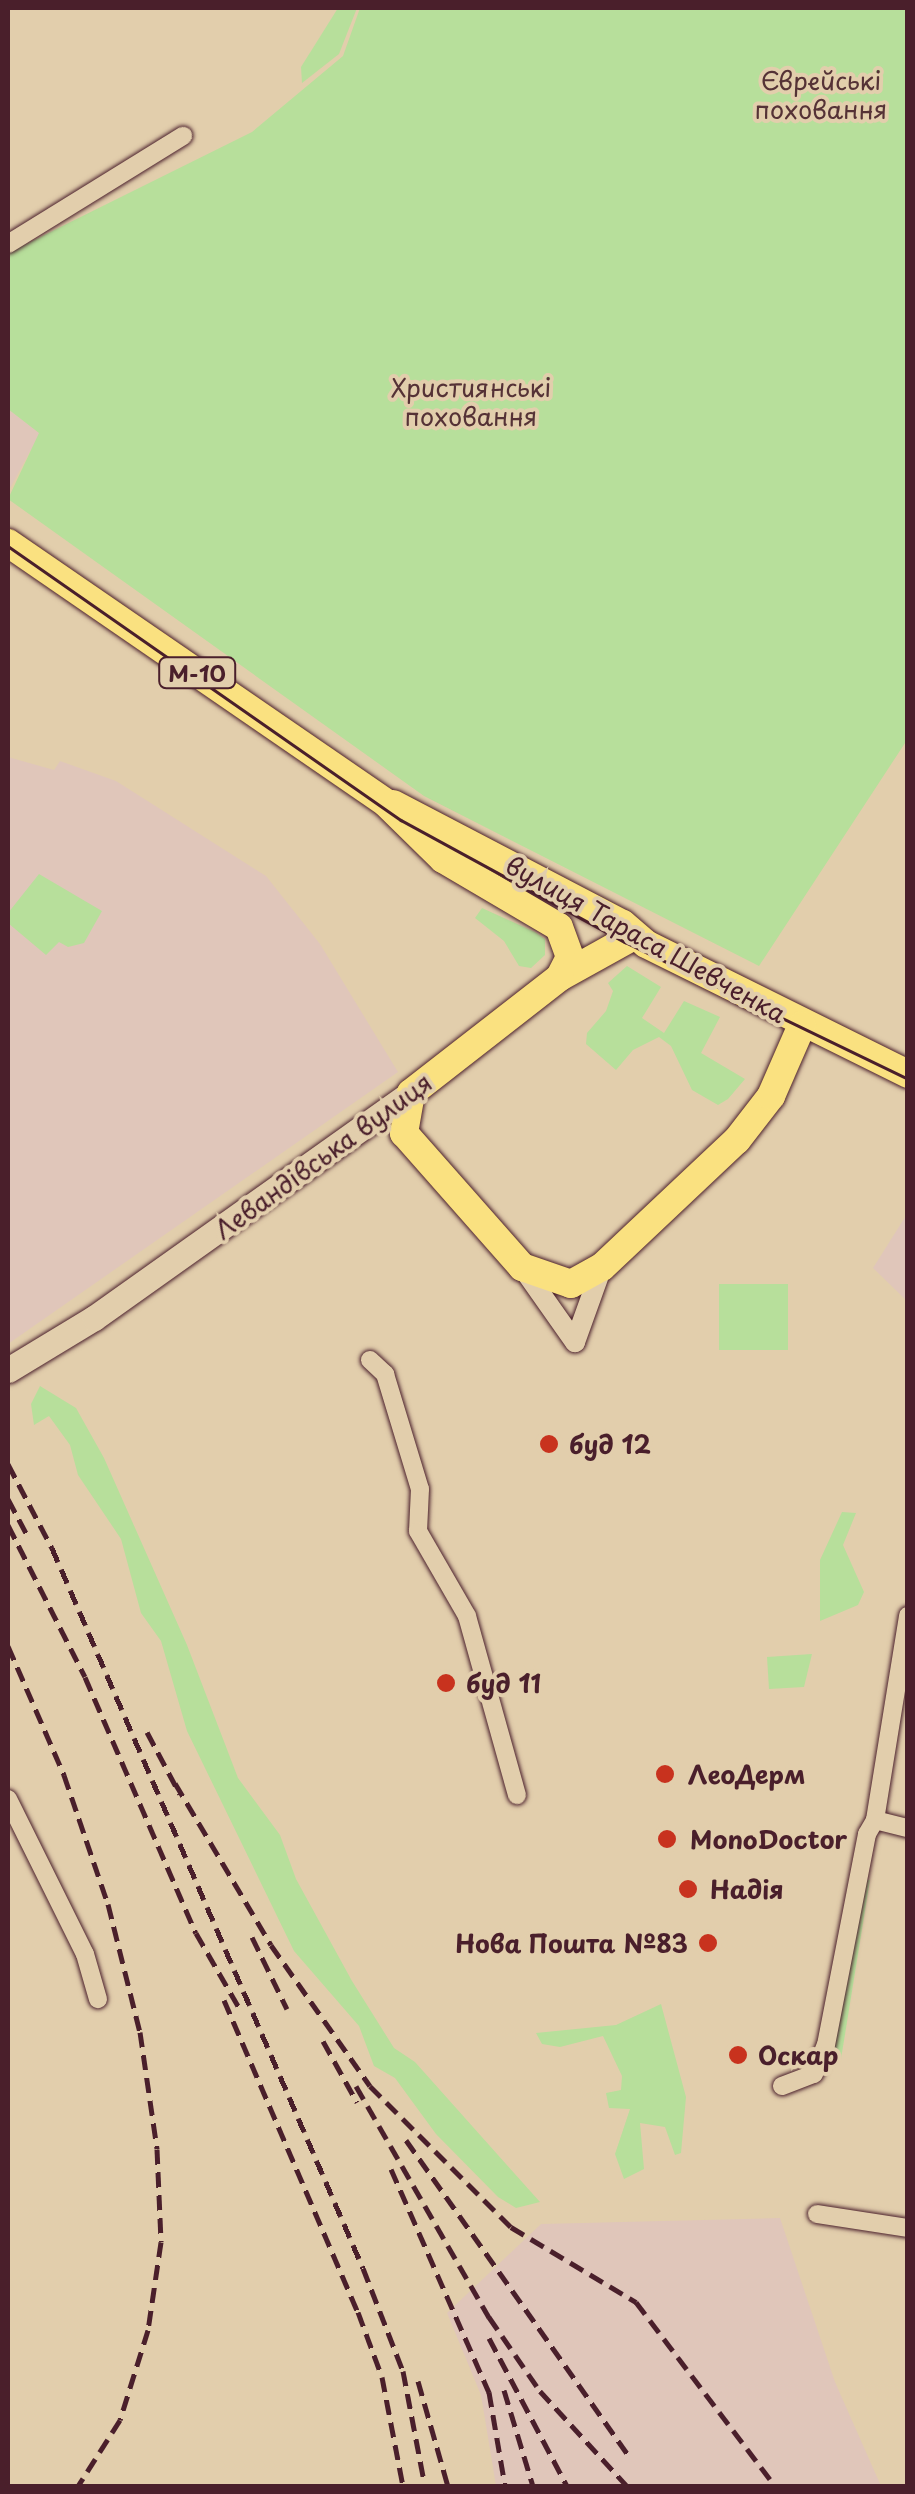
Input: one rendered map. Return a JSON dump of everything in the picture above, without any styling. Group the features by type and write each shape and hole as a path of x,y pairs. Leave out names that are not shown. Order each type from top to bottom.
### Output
{"main road":[{"name":"вулиця Тараса Шевченка","path":"8,543 386,803 443,858 560,927 570,957 560,977"},
{"name":"вулиця Тараса Шевченка","path":"386,803 424,816 623,924 632,936 802,1025 908,1074"},
{"name":"Левандівська вулиця","path":"8,1370 94,1318 358,1135 560,977 632,936"},
{"path":"404,1133 522,1267 571,1284 602,1268 737,1140 771,1096 802,1025"},
{"path":"404,1133 411,1093"},
{"path":"358,1135 404,1133"}],"street":[{"path":"8,244 183,136"},
{"path":"522,1267 576,1342 602,1268"},
{"path":"370,1360 385,1374 420,1489 418,1531 467,1616 517,1795"},
{"path":"782,2086 814,2074 826,2046 864,1847 875,1820 908,1616"},
{"path":"8,1799 85,1954 98,1999"},
{"path":"875,1820 908,1828"},
{"path":"816,2214 908,2228"}],"shaded area":[{"path":"8,409 40,433 8,492"},
{"path":"8,757 54,770 60,761 116,781 266,876 320,944 398,1072 8,1344"},
{"path":"907,1214 907,1301 873,1268"},
{"path":"780,2218 835,2382 881,2486 496,2486 481,2395 447,2313 541,2224"}],"green space":[{"path":"338,8 357,8 339,54 302,83 301,67"},
{"name":"Християнські поховання","path":"360,8 907,8 907,740 759,966 424,796 8,499 39,433 8,409 8,253 252,132 343,56"},
{"path":"39,874 102,911 84,943 68,947 59,942 46,955 8,923 8,913"},
{"path":"482,908 545,939 545,955 531,968 519,966 504,941 475,918"},
{"path":"627,966 661,987 642,1018 664,1033 684,1001 720,1017 701,1053 745,1079 728,1099 718,1105 692,1090 671,1046 659,1037 633,1050 616,1070 586,1044 587,1033 606,1011 613,991 608,983"},
{"path":"719,1284 788,1284 788,1350 719,1350"},
{"path":"40,1386 76,1408 104,1458 187,1645 238,1778 280,1835 296,1879 352,1981 394,2048 415,2062 540,2202 516,2208 498,2197 436,2134 395,2078 374,2066 359,2026 294,1951 187,1731 161,1641 141,1613 121,1539 78,1475 70,1445 49,1416 34,1425 31,1404"},
{"path":"842,1512 856,1513 843,1545 864,1592 858,1605 820,1621 820,1560"},
{"path":"812,1654 804,1687 769,1689 767,1657"},
{"path":"865,1879 870,1880 841,2059 832,2058"},
{"path":"661,2004 686,2097 681,2153 675,2155 665,2127 640,2123 644,2169 624,2179 615,2154 630,2109 609,2108 606,2093 621,2090 622,2076 603,2036 560,2047 542,2044 536,2033 616,2025"}],"tram line":[{"path":"8,546 401,820 625,942 908,1079"},
{"path":"595,912 658,942"}],"railway":[{"path":"8,1464 52,1548 363,2268 403,2371 425,2486"},
{"path":"8,1499 27,1534"},
{"path":"8,1525 85,1677 196,1933 241,2011"},
{"path":"8,1646 64,1775 108,1904 140,2032 157,2149 161,2242 148,2330 120,2420 78,2486"},
{"path":"147,1732 180,1794"},
{"path":"175,1783 271,1945 370,2086 511,2227 636,2302 775,2486"},
{"path":"252,1937 287,2009"},
{"path":"224,2000 382,2377 403,2486"},
{"path":"323,2041 357,2102"},
{"path":"356,2086 489,2317 540,2391 627,2486"},
{"path":"406,2140 629,2456"},
{"path":"391,2169 489,2392 505,2486"},
{"path":"489,2338 567,2486"},
{"path":"418,2381 448,2486"},
{"path":"504,2390 533,2486"}],"place":[{"name":"буд 12","path":"549,1444"},
{"name":"буд 11","path":"446,1683"},
{"name":"ЛеоДерм","path":"665,1774"},
{"name":"MonoDoctor","path":"667,1839"},
{"name":"Надія","path":"688,1889"},
{"name":"Нова Пошта №83","path":"708,1943"},
{"name":"Оскар","path":"738,2055"}],"park label":[{"name":"Єврейські поховання","path":"821,96"}]}
